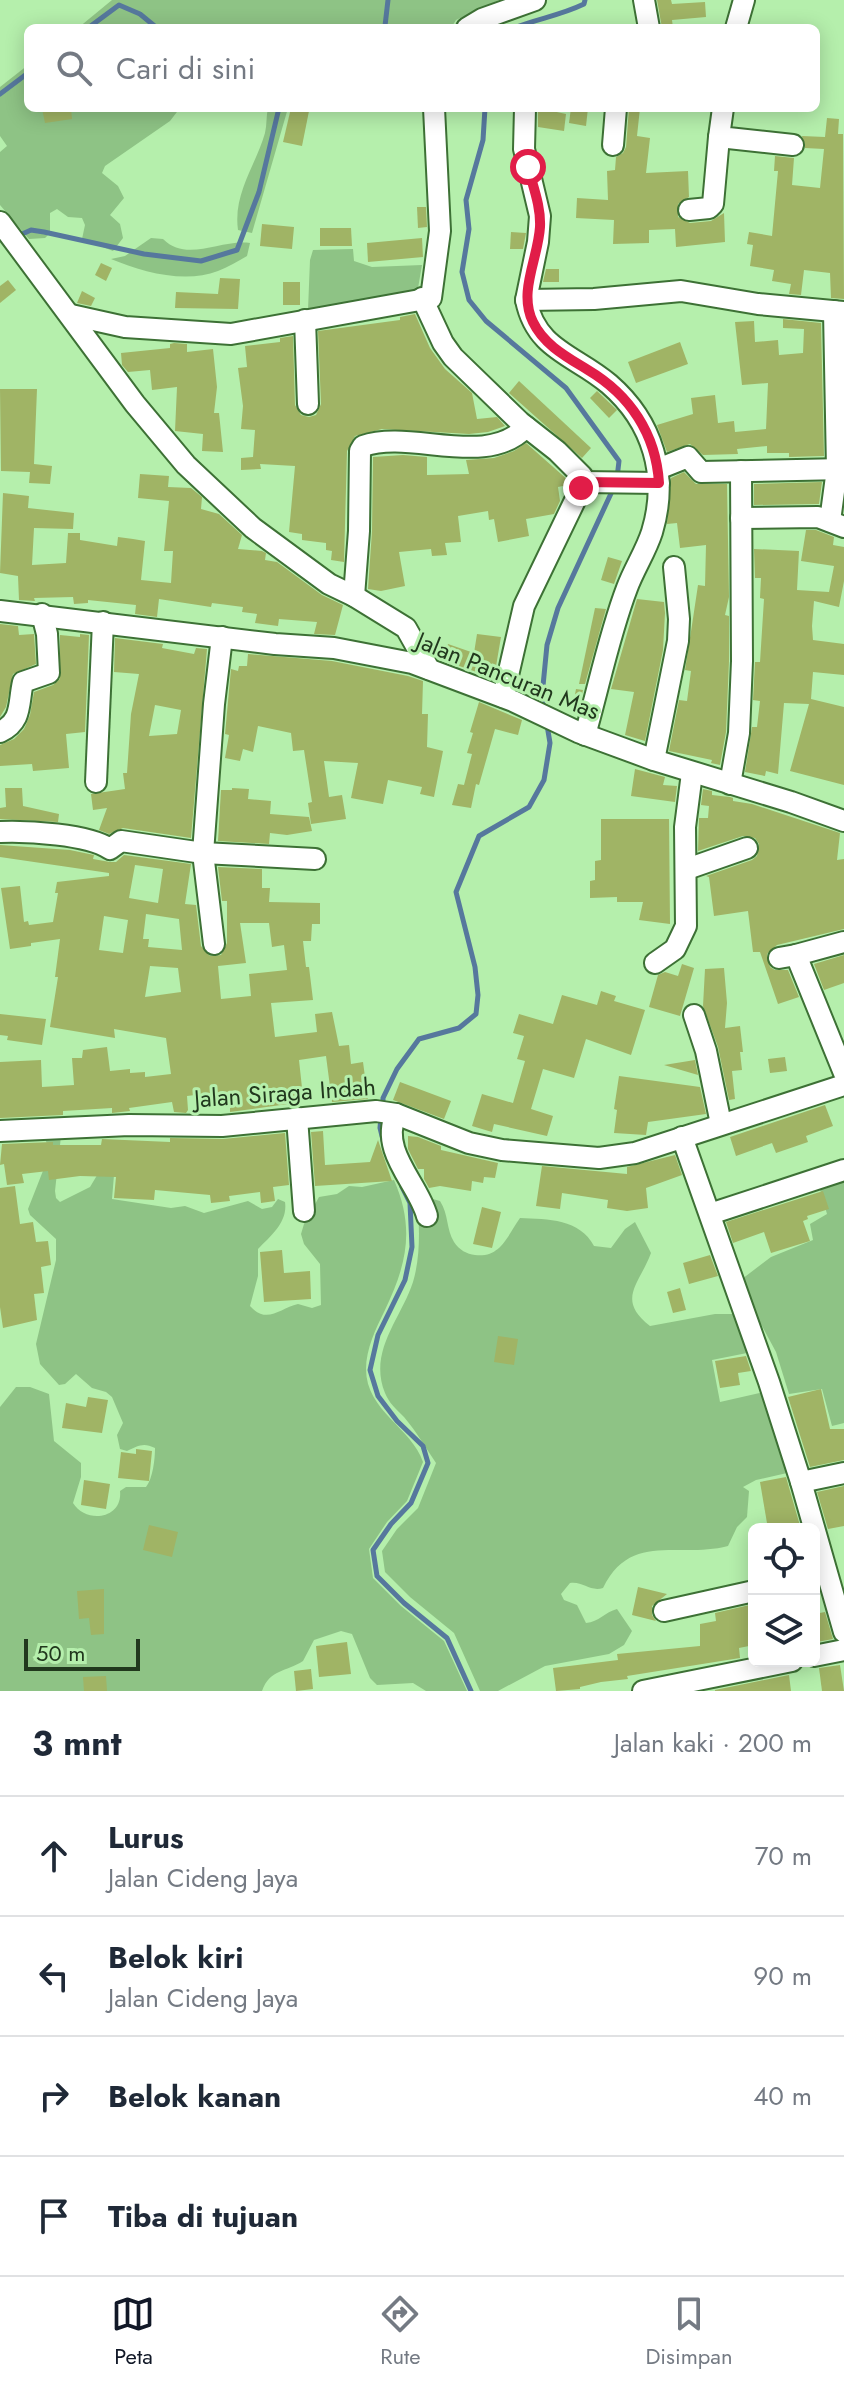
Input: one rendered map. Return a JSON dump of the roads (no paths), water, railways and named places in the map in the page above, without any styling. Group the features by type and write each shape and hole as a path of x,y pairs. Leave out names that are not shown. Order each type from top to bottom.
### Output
{"street":[{"path":"474,24 535,0"},
{"path":"644,0 648,24"},
{"path":"737,24 744,0"},
{"path":"71,315 125,327 221,334 242,333 431,298 439,249 434,112"},
{"path":"525,112 524,149 540,216 526,300 532,320 543,338 560,353 607,382 636,412 648,431 659,476 659,500 651,534 626,589 581,734"},
{"path":"613,145 616,112"},
{"path":"689,210 709,208 713,204 722,112"},
{"path":"719,137 793,145"},
{"path":"0,222 135,404 186,465 253,528 329,584 406,628 429,669"},
{"path":"526,300 594,299 681,291 758,304 839,312 840,469 837,524 810,517 741,518"},
{"path":"422,298 448,351 582,476 582,482 524,606 503,697"},
{"path":"305,320 308,404"},
{"path":"354,596 360,451 363,446 408,443 471,447 517,437 526,427"},
{"path":"582,482 633,484 659,476 688,457 701,472 840,469"},
{"path":"730,784 741,703 741,471"},
{"path":"654,760 678,641 674,567"},
{"name":"Jalan Pancuran Mas","path":"0,611 275,644 334,648 412,663 528,707 581,734 844,821"},
{"path":"0,732 11,725 19,714 23,682 49,673 47,634 42,614"},
{"path":"96,782 103,622"},
{"path":"214,944 203,853 222,637"},
{"path":"655,963 675,949 685,934 685,827 692,773"},
{"path":"0,832 93,840 110,849 121,841 203,853 315,859"},
{"path":"687,869 747,848"},
{"path":"844,942 788,956 844,1073"},
{"path":"694,1015 706,1051 721,1124"},
{"name":"Jalan Siraga Indah","path":"0,1131 129,1125 222,1126 388,1113 469,1143 599,1158 635,1153 844,1085"},
{"path":"388,1113 397,1158 419,1193 427,1216"},
{"path":"297,1118 304,1211"},
{"path":"682,1137 744,1307 801,1482 822,1581 844,1632"},
{"path":"710,1214 844,1170"},
{"path":"801,1482 844,1473"},
{"path":"664,1611 748,1592"},
{"path":"820,1655 844,1650"},
{"path":"643,1691 762,1667"}],"waterway":[{"path":"385,24 388,0"},
{"path":"526,24 575,8 584,4 585,0"},
{"path":"93,24 119,5 140,14 152,24"},
{"path":"0,94 24,76"},
{"path":"17,231 20,235 31,230 144,254 201,261 237,250 259,192 278,112"},
{"path":"485,112 483,140 466,200 469,229 462,272 469,300 486,321 566,388 619,461 617,478"},
{"path":"544,711 542,696 547,645 558,608 614,487"},
{"path":"383,1106 383,1098 397,1069 419,1039 459,1028 476,1014 478,995 475,967 456,892 479,836 529,807 544,780 550,743 547,725"},
{"path":"381,1116 380,1128 387,1156"},
{"path":"402,1187 410,1203 412,1247 405,1280 378,1335 370,1370 378,1396 397,1421 423,1446 428,1463 411,1503 373,1550 377,1576 447,1638 471,1691"}]}
